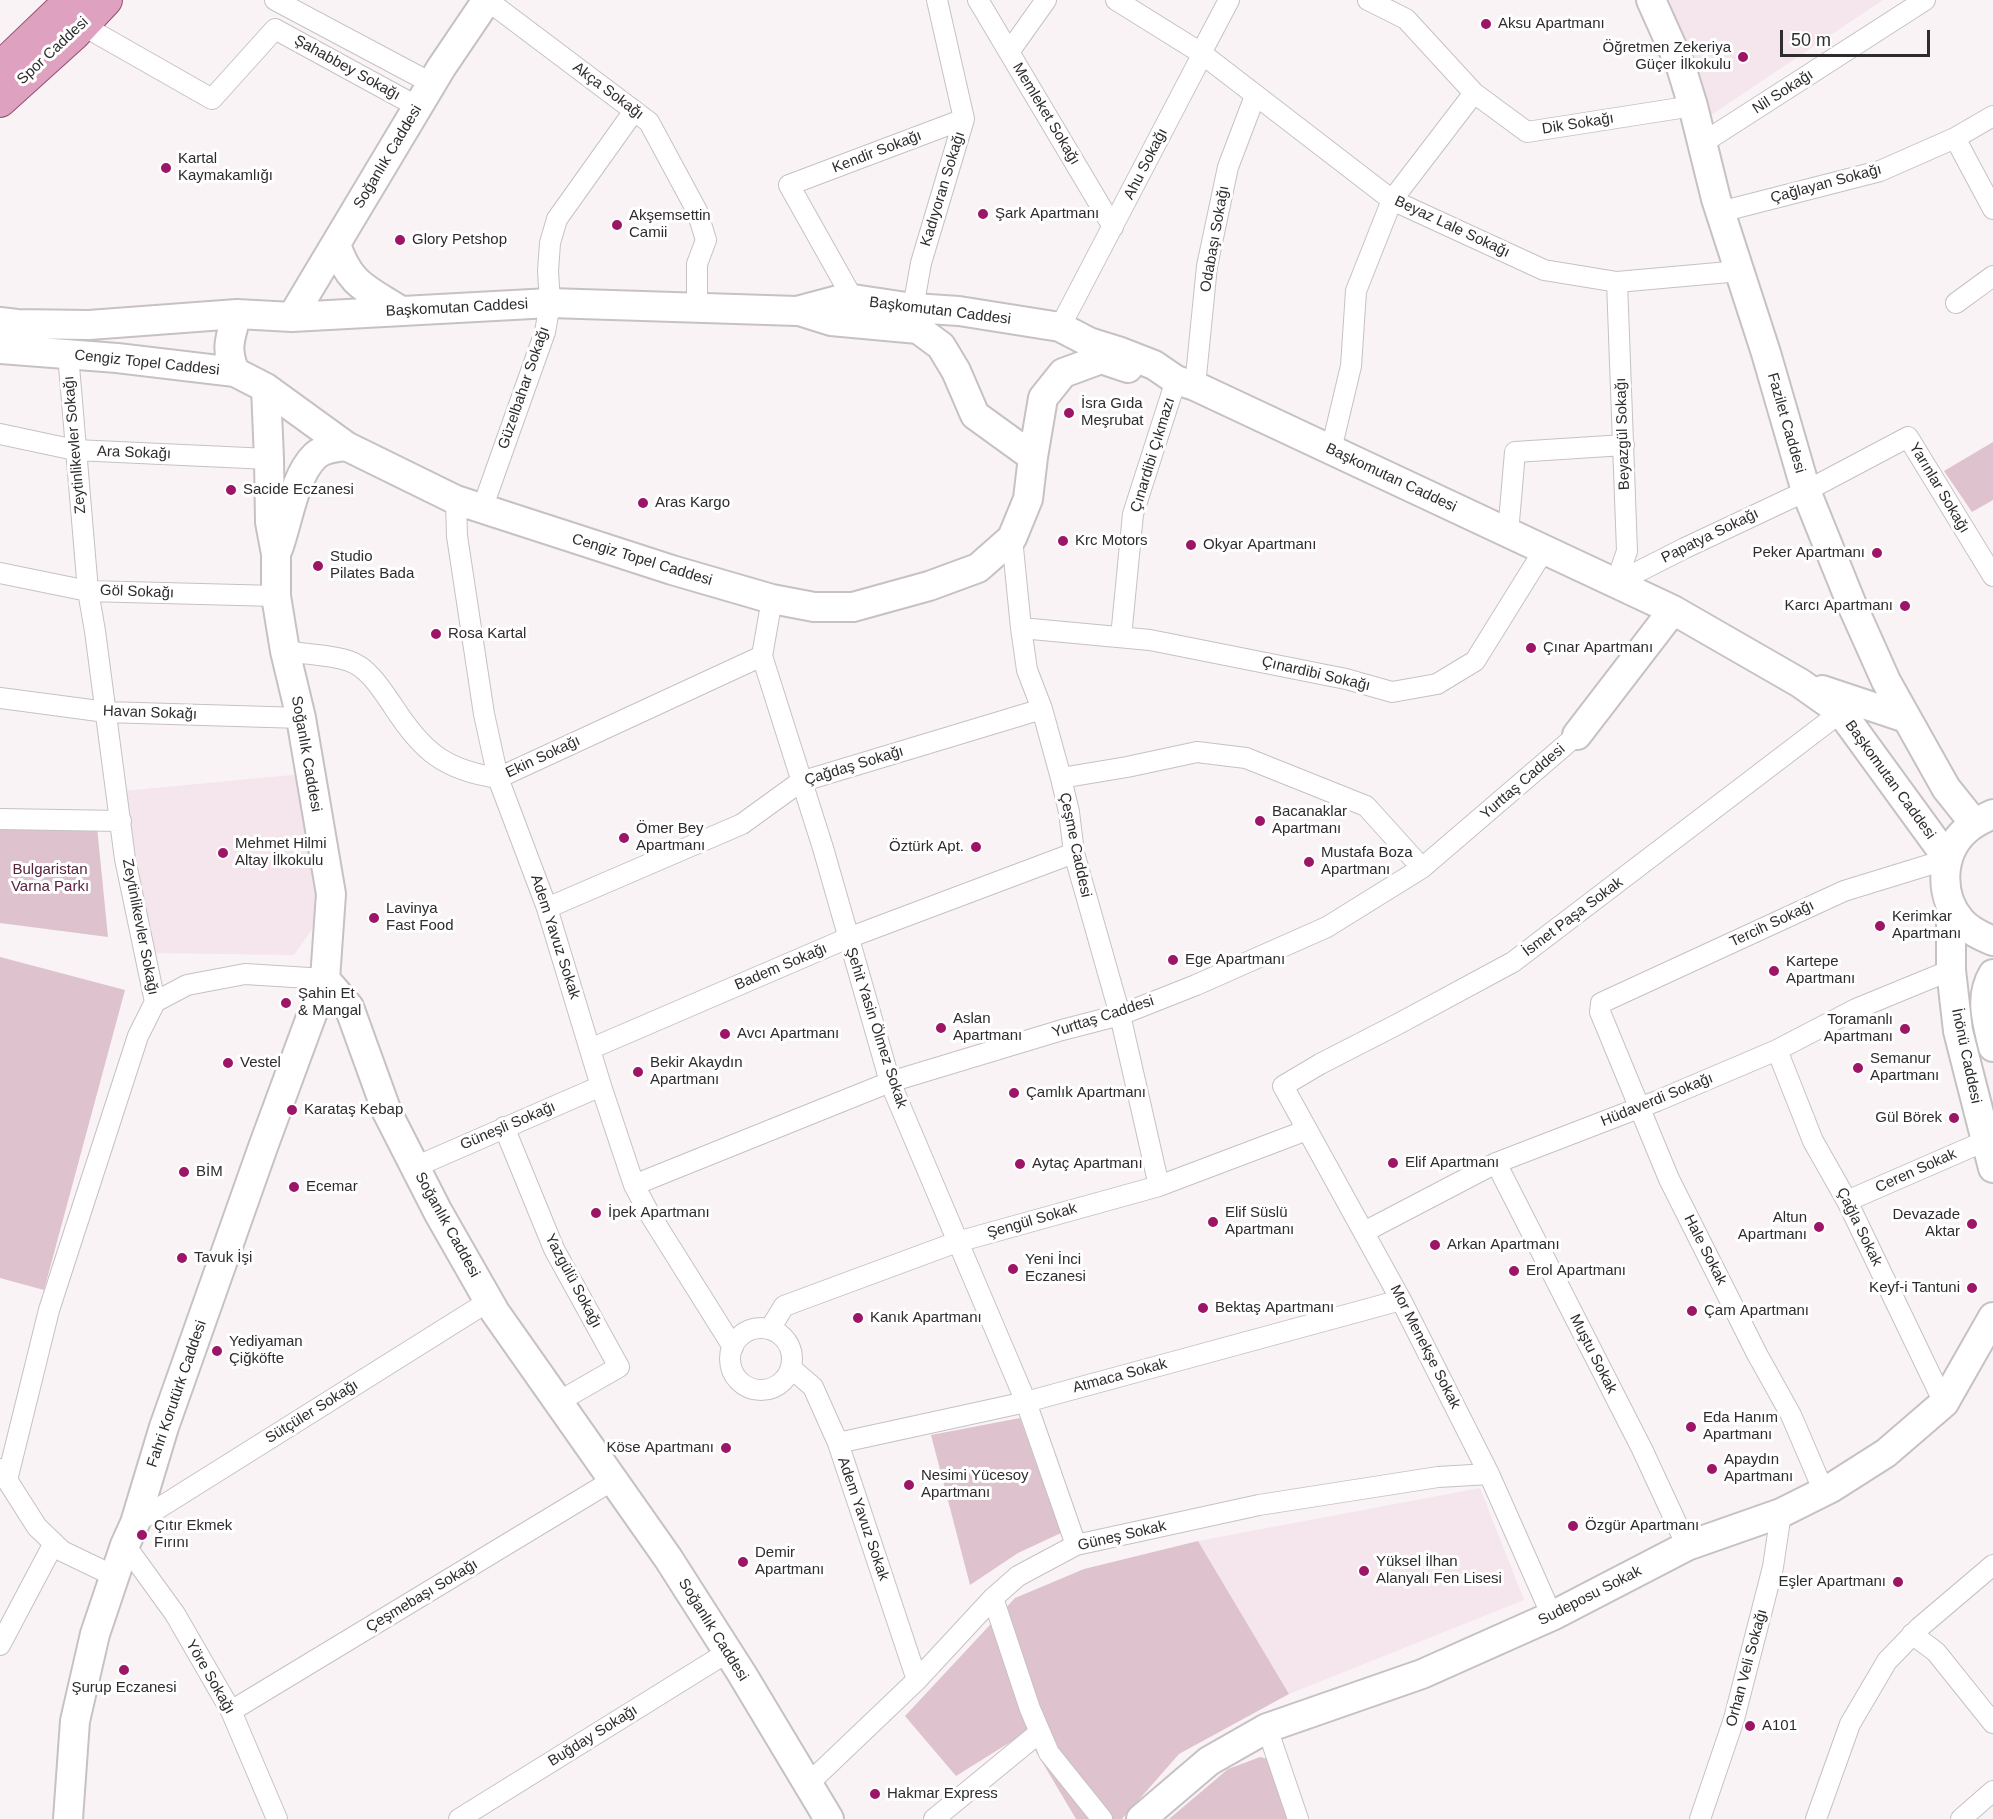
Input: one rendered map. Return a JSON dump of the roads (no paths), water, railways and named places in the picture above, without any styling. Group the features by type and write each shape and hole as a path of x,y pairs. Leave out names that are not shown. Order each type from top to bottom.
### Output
{"main road":[{"name":"Spor Caddesi","path":"0,68 76,13 106,0"},
{"name":"Spor Caddesi","path":"0,101 76,13"}],"street":[{"path":"275,0 425,95"},
{"name":"Soğanlık Caddesi","path":"292,317 425,95 487,0"},
{"name":"Akça Sokağı","path":"487,0 649,122 697,211 706,240 697,264 697,309"},
{"name":"Kadıyoran Sokağı","path":"913,308 921,263 964,118 937,0"},
{"name":"Memleket Sokağı","path":"978,0 1113,227"},
{"path":"1009,51 1046,0"},
{"name":"Ahu Sokağı","path":"1060,327 1229,0"},
{"name":"Dik Sokağı","path":"1368,0 1406,18 1474,93 1527,132 1693,106"},
{"name":"Fazilet Caddesi","path":"1651,0 1681,68 1693,106 1720,212 1766,353 1806,491 1852,605 1886,681 1946,788 1984,819"},
{"name":"Nil Sokağı","path":"1701,144 1925,0"},
{"name":"Beyaz Lale Sokağı","path":"1121,1 1201,53 1392,200 1544,270 1617,282 1740,271"},
{"name":"Şahabbey Sokağı","path":"76,13 212,99 275,29 425,95"},
{"path":"1330,450 1352,366 1356,291 1392,200 1474,93"},
{"name":"Odabaşı Sokağı","path":"1186,383 1209,255 1228,167 1255,96"},
{"name":"Güzelbahar Sokağı","path":"469,505 545,332 550,303 548,271 550,243 557,219 634,111"},
{"name":"Çağlayan Sokağı","path":"1720,212 1880,171 1955,138 1993,116"},
{"name":"Kendir Sokağı","path":"853,299 789,185 964,118"},
{"path":"1955,138 1993,209"},
{"path":"336,244 342,263 355,282 401,311"},
{"path":"1956,303 1993,276"},
{"name":"Beyazgül Sokağı","path":"1616,583 1628,551 1617,282"},
{"name":"Başkomutan Caddesi","path":"0,322 89,325 237,315 292,317 550,303 797,311 842,299 853,299 913,308 959,311 1060,327 1089,342 1154,365 1186,383 1673,610 1800,683 1841,712 1948,859"},
{"path":"797,311 831,321 918,329 941,346 956,371 975,415 1032,457"},
{"path":"235,372 229,358 229,344 237,315"},
{"name":"Cengiz Topel Caddesi","path":"0,349 117,358 235,372 266,388 346,446 469,505 672,570 772,599 814,607 853,607 890,598 978,568 1012,538 1028,499 1032,457 1043,398 1063,373 1101,359 1157,377 1186,383"},
{"name":"Zeytinlikevler Sokağı","path":"3,1475 49,1310 138,1036 155,1002 125,859 122,821 88,591 68,354"},
{"name":"Çınardibi Çıkmazı","path":"1121,637 1133,514 1186,383"},
{"name":"Soğanlık Caddesi","path":"266,388 270,522 276,554 276,596 285,651 301,718 331,894 325,979 349,1007 387,1112 438,1212 489,1301 668,1558 829,1819"},
{"name":"Ara Sokağı","path":"0,434 75,450 269,459"},
{"name":"Yarınlar Sokağı","path":"1806,491 1908,437 1949,495 1993,576"},
{"path":"1508,533 1515,452 1624,445"},
{"name":"Soğanlık Caddesi","path":"276,554 294,492 303,474 315,456 329,448 346,446"},
{"name":"Papatya Sokağı","path":"1616,583 1806,491"},
{"name":"Adem Yavuz Sokak","path":"469,505 457,536 484,714 498,778 547,908 601,1086 634,1185 649,1213 733,1347 731,1366 735,1375 750,1388 770,1388 779,1384 791,1368 813,1387 837,1443 917,1680"},
{"name":"Çeşme Caddesi","path":"1012,538 1027,670 1061,778 1069,812 1074,853 1120,1015 1159,1186"},
{"name":"Çınardibi Sokağı","path":"1021,628 1150,640 1346,678 1392,692 1437,684 1475,661 1544,550"},
{"name":"Göl Sokağı","path":"0,573 88,591 276,596"},
{"name":"Şehit Yasin Ölmez Sokak","path":"772,599 762,656 800,782 823,848 890,1082 1026,1402 1076,1545"},
{"name":"Yurttaş Caddesi","path":"634,1185 890,1082 1062,1030 1120,1015 1196,985 1327,927 1422,868 1577,735 1673,610"},
{"name":"Ekin Sokağı","path":"285,651 350,661 375,679 419,741 443,762 472,774 498,778 762,656"},
{"name":"Başkomutan Caddesi","path":"1800,683 1906,718"},
{"name":"Havan Sokağı","path":"0,698 106,712 301,718"},
{"name":"Çağdaş Sokağı","path":"547,908 742,824 800,782 1041,709"},
{"name":"İsmet Paşa Sokak","path":"1283,1086 1320,1064 1513,962 1841,712"},
{"path":"1061,778 1128,768 1197,752 1246,758 1366,806 1422,868"},
{"path":"0,819 122,821"},
{"name":"İnönü Caddesi","path":"1984,819 1963,833 1954,845 1945,874 1946,890 1951,905 1961,921 1975,933 1993,941"},
{"name":"Badem Sokağı","path":"590,1048 848,938 1074,853"},
{"name":"Tercih Sokağı","path":"1601,1003 1844,891 1948,859"},
{"name":"İnönü Caddesi","path":"1951,905 1951,970 1958,1031 1993,1168"},
{"name":"Hüdaverdi Sokağı","path":"1364,1232 1496,1163 1641,1107 1777,1050 1856,1009 1951,970"},
{"path":"155,1002 187,985 245,974 325,979"},
{"name":"İnönü Caddesi","path":"1993,974 1988,983 1985,1013 1993,1047"},
{"name":"Fahri Korutürk Caddesi","path":"68,1819 75,1721 95,1634 172,1405 325,979"},
{"name":"Hale Sokak","path":"1601,1003 1600,1012 1669,1179 1757,1354 1791,1415 1824,1492"},
{"name":"Çağla Sokak","path":"1777,1050 1813,1141 1847,1202 1944,1403"},
{"name":"Güneşli Sokağı","path":"415,1167 601,1086"},
{"name":"Mor Menekşe Sokak","path":"1283,1086 1401,1300 1489,1473 1552,1616"},
{"name":"Yazgülü Sokağı","path":"504,1127 554,1249 619,1367 558,1402"},
{"name":"Şengül Sokak","path":"771,1329 784,1306 957,1242 1159,1186 1307,1130"},
{"name":"Ceren Sokak","path":"1847,1202 1985,1141"},
{"name":"Muştu Sokak","path":"1496,1163 1642,1449 1687,1546"},
{"name":"Atmaca Sokak","path":"837,1443 1026,1402 1401,1300"},
{"name":"Sütçüler Sokağı","path":"130,1534 489,1301"},
{"name":"Sudeposu Sokak","path":"1141,1819 1209,1761 1267,1728 1422,1674 1552,1616 1687,1546 1781,1513 1824,1492 1886,1453 1944,1403 1993,1317"},
{"path":"733,1347 738,1339 753,1329 771,1329 786,1340 791,1349 791,1368"},
{"name":"Güneş Sokak","path":"808,1784 917,1680 993,1598 1018,1576 1076,1545 1259,1505 1438,1477 1489,1473"},
{"path":"3,1475 37,1527 62,1551 114,1576"},
{"name":"Çeşmebaşı Sokağı","path":"231,1711 613,1480"},
{"name":"Orhan Veli Sokağı","path":"1700,1819 1734,1719 1773,1567 1781,1513"},
{"name":"Yöre Sokağı","path":"130,1534 231,1711 277,1819"},
{"path":"0,1645 54,1543"},
{"path":"1816,1819 1850,1724 1887,1661 1912,1634 1993,1565"},
{"path":"993,1598 1030,1709 1049,1753 1102,1819"},
{"path":"1912,1634 1936,1652 1993,1723"},
{"name":"Buğday Sokağı","path":"459,1819 728,1652"},
{"path":"1267,1728 1298,1819"},
{"path":"934,1819 993,1768 1040,1732"},
{"path":"1961,1819 1993,1791"}],"place":[{"name":"Aksu Apartmanı","path":"1486,24"},
{"name":"Öğretmen Zekeriya Güçer İlkokulu","path":"1743,57"},
{"name":"Kartal Kaymakamlığı","path":"166,168"},
{"name":"Şark Apartmanı","path":"983,214"},
{"name":"Akşemsettin Camii","path":"617,225"},
{"name":"Glory Petshop","path":"400,240"},
{"name":"İsra Gıda Meşrubat","path":"1069,413"},
{"name":"Sacide Eczanesi","path":"231,490"},
{"name":"Aras Kargo","path":"643,503"},
{"name":"Krc Motors","path":"1063,541"},
{"name":"Okyar Apartmanı","path":"1191,545"},
{"name":"Peker Apartmanı","path":"1877,553"},
{"name":"Studio Pilates Bada","path":"318,566"},
{"name":"Karcı Apartmanı","path":"1905,606"},
{"name":"Rosa Kartal","path":"436,634"},
{"name":"Çınar Apartmanı","path":"1531,648"},
{"name":"Bacanaklar Apartmanı","path":"1260,821"},
{"name":"Ömer Bey Apartmanı","path":"624,838"},
{"name":"Öztürk Apt.","path":"976,847"},
{"name":"Mehmet Hilmi Altay İlkokulu","path":"223,853"},
{"name":"Mustafa Boza Apartmanı","path":"1309,862"},
{"name":"Lavinya Fast Food","path":"374,918"},
{"name":"Kerimkar Apartmanı","path":"1880,926"},
{"name":"Ege Apartmanı","path":"1173,960"},
{"name":"Kartepe Apartmanı","path":"1774,971"},
{"name":"Şahin Et & Mangal","path":"286,1003"},
{"name":"Aslan Apartmanı","path":"941,1028"},
{"name":"Toramanlı Apartmanı","path":"1905,1029"},
{"name":"Avcı Apartmanı","path":"725,1034"},
{"name":"Vestel","path":"228,1063"},
{"name":"Semanur Apartmanı","path":"1858,1068"},
{"name":"Bekir Akaydın Apartmanı","path":"638,1072"},
{"name":"Çamlık Apartmanı","path":"1014,1093"},
{"name":"Karataş Kebap","path":"292,1110"},
{"name":"Gül Börek","path":"1954,1118"},
{"name":"Elif Apartmanı","path":"1393,1163"},
{"name":"Aytaç Apartmanı","path":"1020,1164"},
{"name":"BİM","path":"184,1172"},
{"name":"Ecemar","path":"294,1187"},
{"name":"İpek Apartmanı","path":"596,1213"},
{"name":"Elif Süslü Apartmanı","path":"1213,1222"},
{"name":"Devazade Aktar","path":"1972,1224"},
{"name":"Altun Apartmanı","path":"1819,1227"},
{"name":"Arkan Apartmanı","path":"1435,1245"},
{"name":"Tavuk İşi","path":"182,1258"},
{"name":"Yeni İnci Eczanesi","path":"1013,1269"},
{"name":"Erol Apartmanı","path":"1514,1271"},
{"name":"Keyf-i Tantuni","path":"1972,1288"},
{"name":"Bektaş Apartmanı","path":"1203,1308"},
{"name":"Çam Apartmanı","path":"1692,1311"},
{"name":"Kanık Apartmanı","path":"858,1318"},
{"name":"Yediyaman Çiğköfte","path":"217,1351"},
{"name":"Eda Hanım Apartmanı","path":"1691,1427"},
{"name":"Köse Apartmanı","path":"726,1448"},
{"name":"Apaydın Apartmanı","path":"1712,1469"},
{"name":"Nesimi Yücesoy Apartmanı","path":"909,1485"},
{"name":"Özgür Apartmanı","path":"1573,1526"},
{"name":"Çıtır Ekmek Fırını","path":"142,1535"},
{"name":"Demir Apartmanı","path":"743,1562"},
{"name":"Yüksel İlhan Alanyalı Fen Lisesi","path":"1364,1571"},
{"name":"Eşler Apartmanı","path":"1898,1582"},
{"name":"Şurup Eczanesi","path":"124,1670"},
{"name":"A101","path":"1750,1726"},
{"name":"Hakmar Express","path":"875,1794"}],"park label":[{"name":"Bulgaristan Varna Parkı","path":"50,878"}]}
